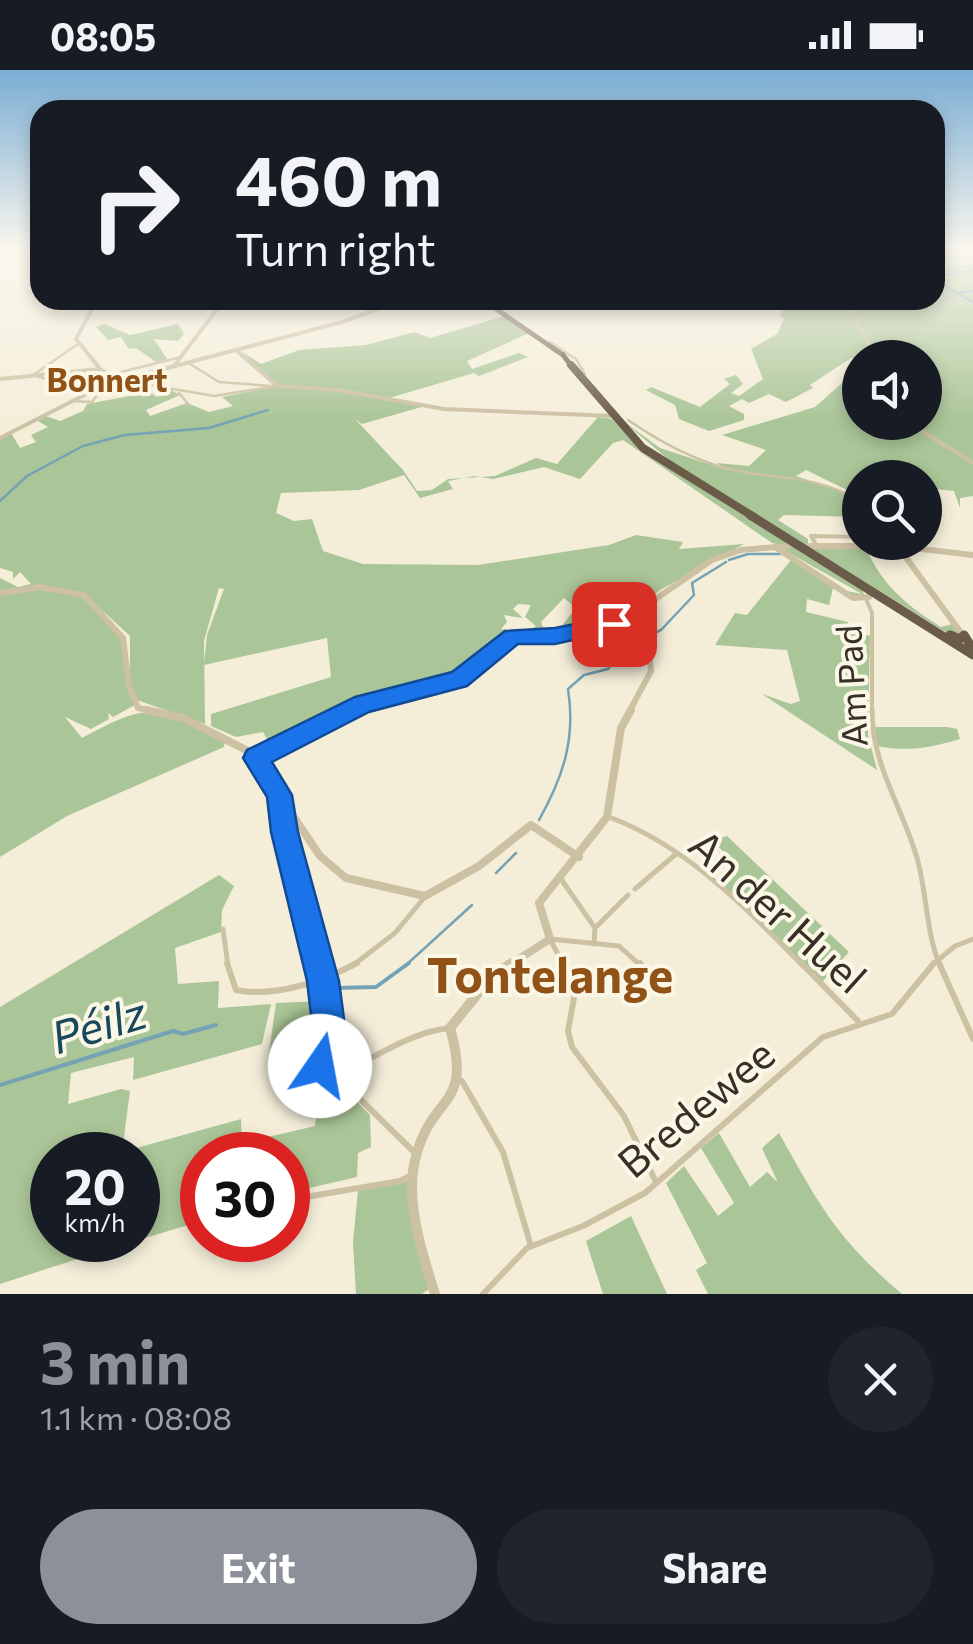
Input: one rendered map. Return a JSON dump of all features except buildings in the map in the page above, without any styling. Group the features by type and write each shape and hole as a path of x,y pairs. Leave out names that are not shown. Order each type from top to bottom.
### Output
{"highway":[{"path":"564,354 585,374 623,426 646,447 917,619"},
{"path":"564,354 612,416 654,456 973,652"},
{"path":"820,560 865,589 868,598 955,638 962,639 962,634"},
{"path":"962,634 973,652"}],"main road":[{"path":"499,310 564,354"},
{"path":"500,310 564,354"}],"street":[{"path":"90,310 76,335 79,344 100,368 112,378 122,380 174,370 375,310"},
{"path":"174,370 217,310"},
{"path":"848,310 867,340"},
{"path":"550,342 576,359 585,374"},
{"path":"33,376 79,344"},
{"path":"237,351 277,386"},
{"path":"71,401 92,402 112,378 181,356"},
{"path":"190,364 219,382 338,390 450,409 612,416"},
{"path":"0,379 100,368"},
{"path":"33,376 86,392"},
{"path":"138,379 179,392 230,396 277,386"},
{"path":"122,380 127,390 144,384"},
{"path":"0,438 104,386"},
{"path":"179,392 189,404"},
{"path":"628,420 667,446 713,464 812,478 842,493"},
{"path":"937,440 973,462"},
{"path":"842,537 811,536 814,546 842,545"},
{"path":"256,758 363,704 458,680 513,636 555,636 608,626 724,555 794,544"},
{"path":"774,546 853,598 868,598"},
{"path":"942,551 973,555"},
{"path":"908,560 962,634"},
{"path":"0,592 40,586 84,595 123,638 128,679 138,708 195,723 256,758 320,856 346,878 425,896"},
{"path":"654,598 646,613 652,671 622,728 607,817 537,909 576,987 568,1031 572,1048 624,1116 656,1182"},
{"name":"Am Pad","path":"868,598 872,613 872,739 881,773 918,857 938,958 973,1039"},
{"path":"280,795 284,832 323,981 331,1042 320,1066 320,1081"},
{"name":"An der Huel","path":"607,817 632,824 728,892 858,1021"},
{"path":"223,929 229,977 240,992 323,981 368,959 425,896 479,866 531,825 579,857"},
{"path":"635,889 676,854"},
{"path":"561,879 595,928 594,944"},
{"path":"595,928 628,896"},
{"path":"295,1097 320,1081 346,1076 419,1034 450,1028 492,976 550,939 619,943 633,953 648,975"},
{"path":"938,958 973,940"},
{"name":"Bredewee","path":"482,1294 513,1258 531,1246 622,1206 656,1182 824,1037 858,1021 892,1014 938,958"},
{"path":"450,1028 462,1080 503,1152 531,1246"},
{"path":"346,1076 362,1101 416,1154"},
{"path":"435,1294 412,1174 416,1154 439,1114 458,1094 462,1080"},
{"path":"310,1196 400,1181 412,1174"}],"green space":[{"path":"973,308 973,496 960,498 960,508 954,491 942,490 942,460 842,460 842,488 806,470 796,476 842,492 842,517 784,515 778,520 808,539 808,544 842,546 842,560 873,560 897,594 917,611 941,627 953,624 960,634 952,636 669,460 623,421 660,448 727,470 717,463 749,466 766,450 722,435 815,407 842,383 842,440 942,440 942,340 842,340 842,364 810,385 813,388 786,402 769,394 749,403 742,399 729,406 744,414 744,420 709,431 679,419 675,405 646,390 651,387 700,407 730,384 724,379 736,375 743,384 731,393 739,396 763,379 751,349 777,334 784,319 779,315 784,312 780,310"},
{"path":"505,316 528,330 527,334 467,361 472,369 519,353 528,357 479,376 474,373 386,399 425,406 362,424 355,419 403,470 417,491 432,490 448,479 464,478 448,481 453,489 420,498 404,475 359,490 281,493 276,513 294,521 312,519 323,551 363,564 478,565 609,545 636,535 683,542 679,549 744,544 660,590 630,615 607,625 565,632 560,628 576,608 564,598 541,622 544,630 527,632 536,626 525,617 531,605 518,604 513,609 523,618 504,615 507,622 501,629 526,632 504,633 508,637 495,642 455,678 378,696 271,746 263,732 236,737 211,726 211,714 331,677 327,638 204,665 205,724 137,700 130,685 130,636 94,603 123,638 126,680 135,705 113,717 108,713 109,719 91,729 65,717 82,738 123,718 152,712 183,719 225,737 224,747 67,816 0,857 0,578 18,587 31,584 20,572 13,579 13,572 0,568 0,438 11,433 20,448 36,442 31,435 48,427 38,421 46,416 60,421 83,411 87,404 150,392 157,397 171,390 180,395 146,410 150,416 187,403 209,412 233,406 222,397 277,386 241,351 261,364 299,350 366,345 414,332 430,338","holes":["219,588 224,589 207,635 204,662 204,641"]},
{"path":"105,324 130,335 178,324 184,334 178,341 154,339 167,359 156,362 136,348 129,349 121,337 108,340 96,327"},
{"path":"598,417 612,419 644,450 861,588 865,596 850,594 846,591 862,594 784,550 790,547 772,543 623,440 613,443 580,479 544,467 493,479 480,477 495,476 536,458 557,464"},
{"path":"791,560 833,588 829,605 807,599 806,612 848,622 847,630 870,636 868,735 877,770 762,694 791,704 800,701 787,650 715,645 735,613 747,615"},
{"path":"873,727 947,727 957,729 960,739 919,748 888,748 876,746"},
{"path":"727,836 849,952 822,982 718,882 739,864 711,841"},
{"path":"219,875 234,886 222,910 221,932 175,948 178,984 219,981 218,1008 271,1004 262,1044 133,1080 134,1057 71,1073 68,1104 121,1089 130,1091 125,1132 30,1132 30,1262 68,1262 0,1284 0,1007"},
{"path":"321,1001 318,1049 268,1060 276,1003"},
{"path":"337,1082 370,1115 371,1147 358,1153 357,1177 310,1188 310,1132 289,1132 315,1126 319,1087"},
{"path":"241,1119 242,1132 194,1132"},
{"path":"719,1133 750,1187 767,1172 778,1183 762,1148 779,1133 831,1220 902,1294 708,1294 696,1270 707,1263 666,1183 684,1166 718,1216 734,1203 701,1148"},
{"path":"180,1136 180,1228 160,1233 160,1141"},
{"path":"409,1181 429,1289 422,1294 356,1294 353,1242 358,1190"},
{"path":"631,1216 667,1294 603,1294 586,1241"}],"waterway":[{"path":"0,501 27,476 83,446 125,435 209,428 268,410"},
{"name":"Péilz","path":"729,560 748,554"},
{"name":"Péilz","path":"750,554 780,554"},
{"name":"Péilz","path":"539,820 566,757 570,725 568,689 584,675 608,669 625,647 661,630 694,595 692,583 726,562"},
{"name":"Péilz","path":"496,873 516,853"},
{"name":"Péilz","path":"405,966 472,905"},
{"name":"Péilz","path":"405,966 409,963"},
{"name":"Péilz","path":"334,988 376,987 405,966"},
{"name":"Péilz","path":"0,1085 173,1031 183,1034 216,1025"}],"district":[{"name":"Bonnert","path":"107,379"},
{"name":"Tontelange","path":"550,973"}],"route":[{"path":"320,1066 331,1042 323,981 284,832 280,795 256,758 378,698 458,680 513,636 555,636 614,624"}]}
